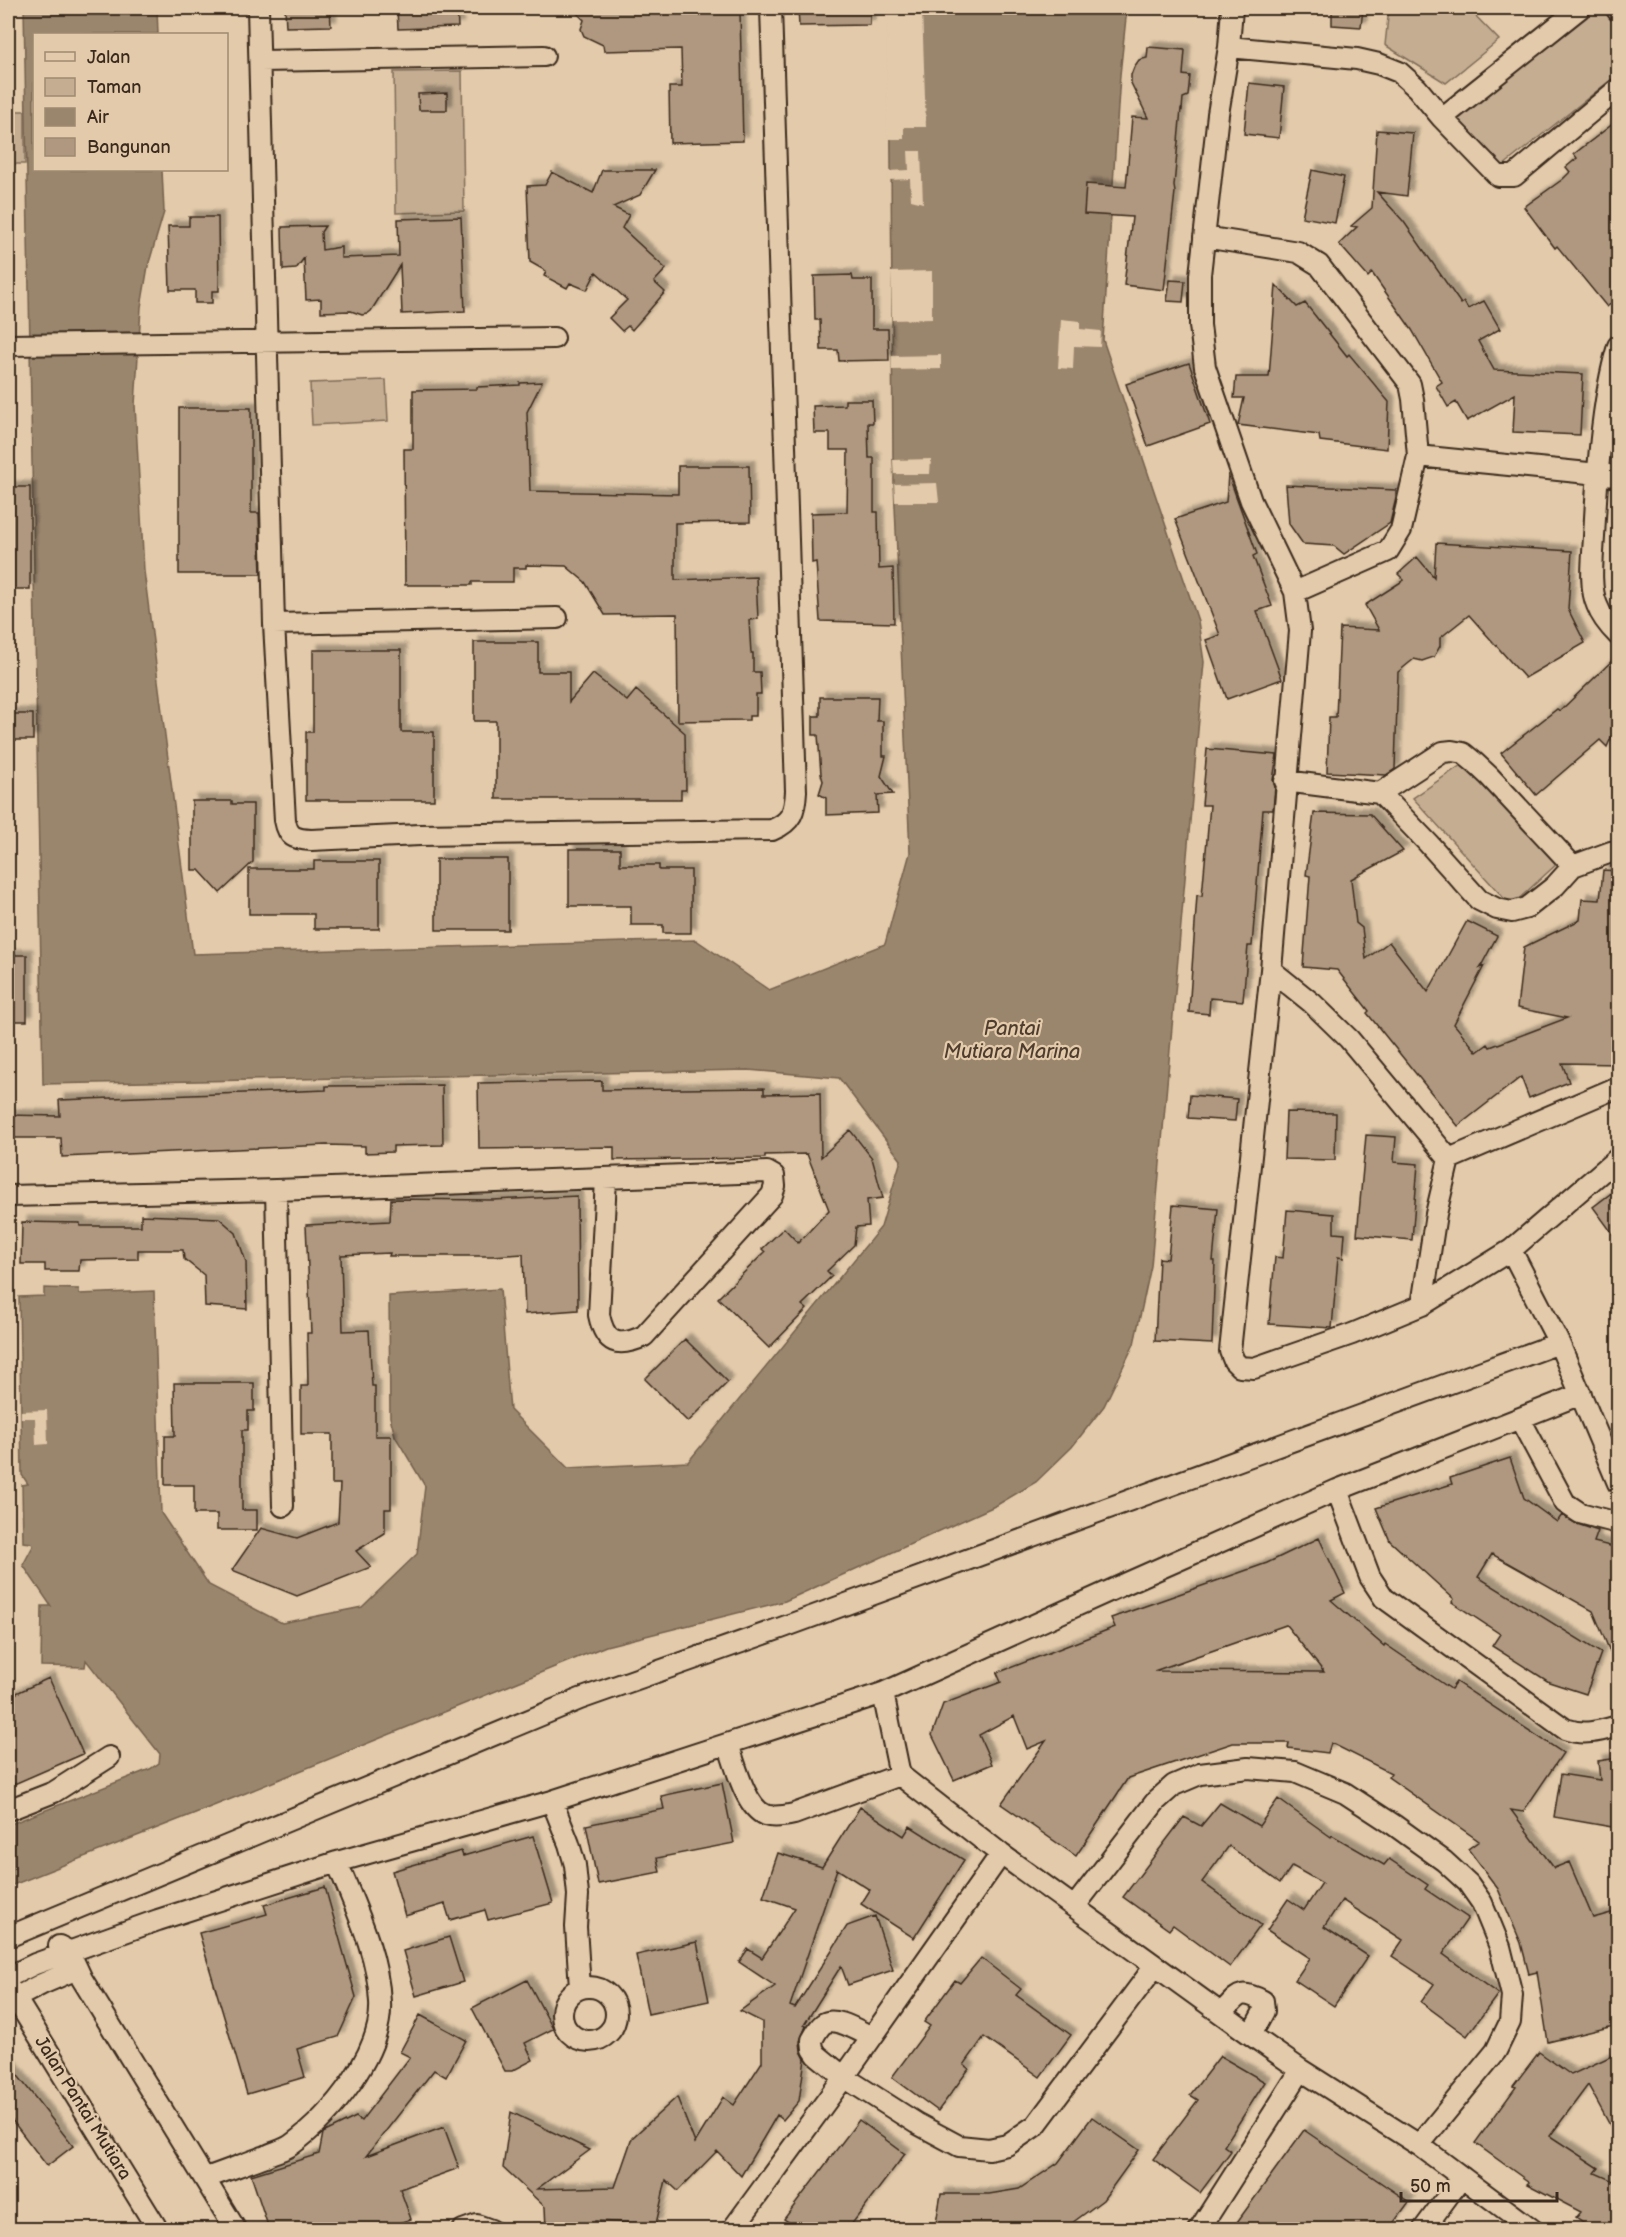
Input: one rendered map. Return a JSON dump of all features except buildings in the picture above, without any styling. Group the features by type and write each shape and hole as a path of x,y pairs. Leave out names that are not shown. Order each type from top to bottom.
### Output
{"street":[{"path":"258,8 274,624 285,820 289,834 296,839 420,835 762,831 772,830 788,822 795,807 796,791 771,8"},
{"path":"1232,8 1200,275 1200,325 1205,367 1251,501 1295,592 1300,631 1271,969 1230,1342 1230,1351 1234,1361 1240,1367 1254,1368 1352,1334 1422,1305 1511,1250 1618,1158"},
{"path":"1442,118 1580,8"},
{"path":"1229,48 1357,59 1399,72 1498,176 1514,176 1618,89"},
{"path":"261,61 544,56"},
{"path":"1204,237 1298,252 1319,265 1410,384 1418,456 1401,530 1388,550 1295,592"},
{"path":"11,345 554,338"},
{"path":"1618,346 1612,368 1597,475 1592,575 1596,605 1618,635"},
{"path":"1418,456 1618,476"},
{"path":"274,624 557,618"},
{"path":"1380,794 1443,752 1463,753 1489,776 1574,866"},
{"path":"1286,781 1380,794 1479,900 1497,909 1512,912 1527,908 1555,886 1574,866 1618,851"},
{"path":"1271,969 1312,1003 1349,1040 1449,1159"},
{"path":"1449,1159 1618,1087"},
{"path":"1422,1305 1436,1215 1449,1159"},
{"path":"8,1196 276,1190 767,1172 774,1176 775,1186 772,1195 644,1336 630,1343 618,1343 610,1339 601,1326 599,1315 606,1179"},
{"path":"276,1190 283,1506"},
{"path":"1511,1250 1559,1343 1618,1483"},
{"path":"8,1937 580,1699 781,1628 1559,1343"},
{"path":"8,1977 69,1951 337,1862 552,1801 883,1693 1337,1490 1581,1394"},
{"path":"1520,1419 1564,1503 1580,1513 1618,1523"},
{"path":"1337,1490 1370,1577 1384,1598 1565,1729 1577,1734 1618,1726"},
{"path":"883,1693 900,1775 1001,1854 1251,2035 1301,2070 1419,2145 1533,2229"},
{"path":"728,1744 748,1798 755,1808 765,1815 777,1817 794,1814 900,1775"},
{"path":"8,1809 54,1792 109,1757"},
{"path":"1075,1906 1156,1801 1174,1785 1200,1774 1248,1768 1295,1772 1345,1793 1395,1825 1444,1860 1473,1890 1482,1903 1500,1947 1512,1995 1510,2022 1496,2051 1419,2145"},
{"path":"552,1801 575,1865 580,1988"},
{"path":"735,2229 1001,1854"},
{"path":"206,2178 290,2146 347,2091 378,2029 381,2003 371,1948 337,1862"},
{"path":"8,1965 61,1946 69,1951 80,1974 236,2229"},
{"path":"872,2037 829,2021 821,2025 812,2040 813,2049 844,2077 916,2123 959,2146 989,2149 1007,2145 1036,2125 1155,1966"},
{"path":"14,1997 42,1983 80,1974"},
{"path":"1221,2013 1241,1994 1247,1993 1263,2001 1264,2011 1251,2035"},
{"name":"Jalan Pantai Mutiara","path":"14,1997 158,2229"},
{"path":"1199,2229 1301,2070"},
{"path":"1423,2229 1462,2177"},
{"path":"463,2229 477,2225 491,2229"}],"green space":[{"path":"1389,8 1468,8 1499,40 1446,83 1385,45"},
{"path":"1593,8 1601,8 1618,24 1618,74 1499,169 1456,118"},
{"path":"462,71 464,211 396,213 394,72"},
{"path":"8,111 25,111 25,164 8,164"},
{"path":"386,380 388,421 312,425 310,383"},
{"path":"1467,761 1559,862 1511,906 1413,798"}],"water":[{"name":"Pantai Mutiara Marina","path":"24,8 157,8 158,33 33,33 33,171 162,171 164,212 148,266 141,307 135,405 144,571 193,954 696,940 769,990 885,944 910,853 893,460 890,8 1127,8 1120,75 1103,340 1198,621 1204,662 1151,1266 1134,1344 1104,1406 1072,1447 1036,1482 997,1505 785,1601 606,1646 8,1887 8,1825 150,1769 159,1763 160,1754 86,1660 85,1667 41,1666 42,1606 51,1606 23,1565 33,1546 32,1543 23,1542 22,1485 28,1484 22,1475 19,1297 44,1296 44,1288 79,1289 79,1294 154,1291 161,1513 209,1585 282,1623 362,1607 417,1554 425,1486 395,1436 390,1417 389,1296 500,1289 510,1410 568,1468 688,1462 881,1227 901,1160 839,1078 748,1070 43,1084"}],"pier":[{"path":"887,8 922,8 926,127 904,127 904,139 888,139"},
{"path":"908,151 921,151 923,203 911,200 910,179 889,180 888,171 909,170"},
{"path":"932,271 932,319 892,320 891,272"},
{"path":"1061,319 1080,321 1080,329 1101,331 1100,347 1074,346 1073,369 1058,368"},
{"path":"941,355 941,369 892,370 892,356"},
{"path":"931,459 930,474 894,474 894,481 893,460"},
{"path":"937,483 939,502 895,502 894,484"},
{"path":"47,1410 48,1444 36,1445 35,1418 21,1418 21,1411"}]}
